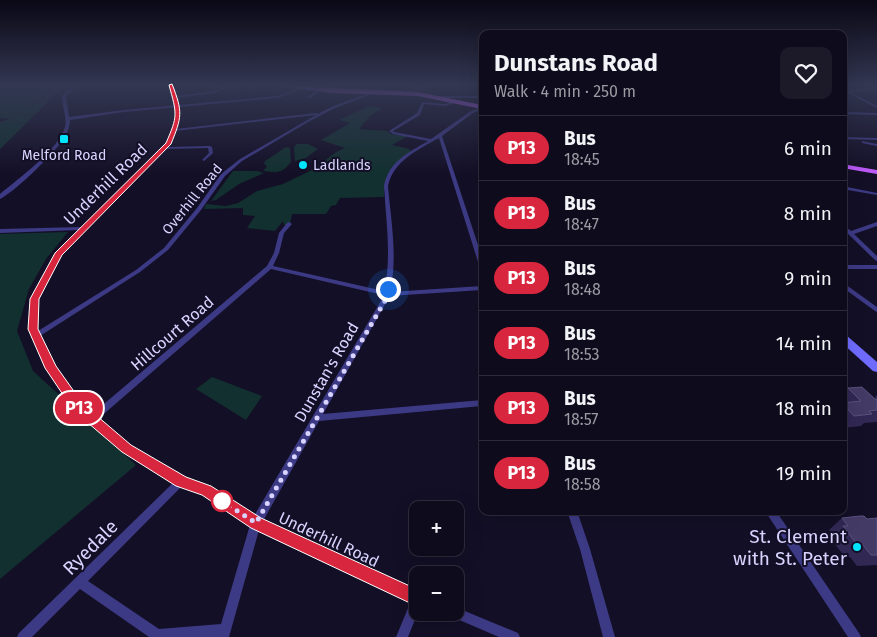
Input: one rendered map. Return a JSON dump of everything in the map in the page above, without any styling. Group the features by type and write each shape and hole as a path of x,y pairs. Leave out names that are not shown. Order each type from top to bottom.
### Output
{"main road":[{"path":"847,167 877,172"},
{"path":"847,341 877,368"}],"street":[{"path":"0,197 52,149 67,129 67,115"},
{"path":"68,119 98,115"},
{"name":"Underhill Road","path":"178,115 175,130 165,148 82,228 58,254 35,299 33,329 51,368 78,407 126,448 181,481 206,491 256,523 409,595"},
{"path":"175,130 307,115"},
{"name":"Overhill Road","path":"36,336 138,271 166,249 200,209 223,175 236,164 282,134 319,115"},
{"path":"418,115 391,131 393,134 431,140"},
{"name":"Dunstan's Road","path":"224,634 256,523 387,294 391,258 386,186 388,176 402,159 468,115"},
{"path":"439,136 441,137 479,256"},
{"path":"847,138 877,139"},
{"path":"851,138 877,145"},
{"path":"165,148 210,147 211,153 204,160"},
{"path":"847,188 877,194"},
{"path":"289,224 282,230 277,241 277,252 270,267 387,294 479,288"},
{"path":"850,233 877,224"},
{"path":"0,230 82,228"},
{"path":"847,230 877,259"},
{"name":"Hillcourt Road","path":"91,420 270,267"},
{"path":"847,267 877,267"},
{"path":"847,288 877,310"},
{"path":"316,418 479,403"},
{"name":"Ryedale","path":"23,637 181,481"},
{"path":"573,515 585,549 609,637"},
{"path":"773,515 855,637"},
{"path":"80,582 157,636 224,634"},
{"path":"464,616 514,637"},
{"path":"402,637 409,620"}],"green space":[{"path":"0,115 19,115 13,119 19,115 35,115 0,149 0,122 10,119 0,118"},
{"path":"350,115 372,115 359,129 387,131 391,134 408,136 392,145 412,151 389,177 384,197 340,198 336,205 331,206 326,214 292,214 290,225 284,225 283,221 275,231 247,228 255,216 243,215 243,208 204,209 206,204 226,206 238,203 257,191 283,184 314,169 336,152 345,148 321,140 350,123 339,120"},
{"path":"297,144 308,144 318,149 306,158 295,161 294,147"},
{"path":"286,147 290,148 291,162 278,172 263,171 267,166 264,164 265,161"},
{"path":"233,171 257,171 264,173 239,184 216,200 211,201"},
{"path":"68,232 46,259 29,289 17,331 33,371 136,465 0,579 0,234"},
{"path":"212,377 262,396 246,420 196,389"}],"building":[{"path":"862,387 877,399 877,410 869,411 872,414 854,416 847,408 847,402 861,401 848,388"},
{"path":"864,516 867,519 877,518 877,555 871,555 863,545 858,546 843,526 848,526 842,518"}],"bus line":[{"name":"P13","path":"179,115 175,130 165,148 82,228 58,254 35,299 33,329 51,368 78,407 126,448 181,481 206,491 256,523 409,594"}],"place":[{"name":"Melford Road","path":"64,139"},
{"name":"Ladlands","path":"303,165"},
{"name":"St. Clement with St. Peter","path":"857,547"}],"route":[{"path":"222,501 256,523 386,299 388,289"}]}
